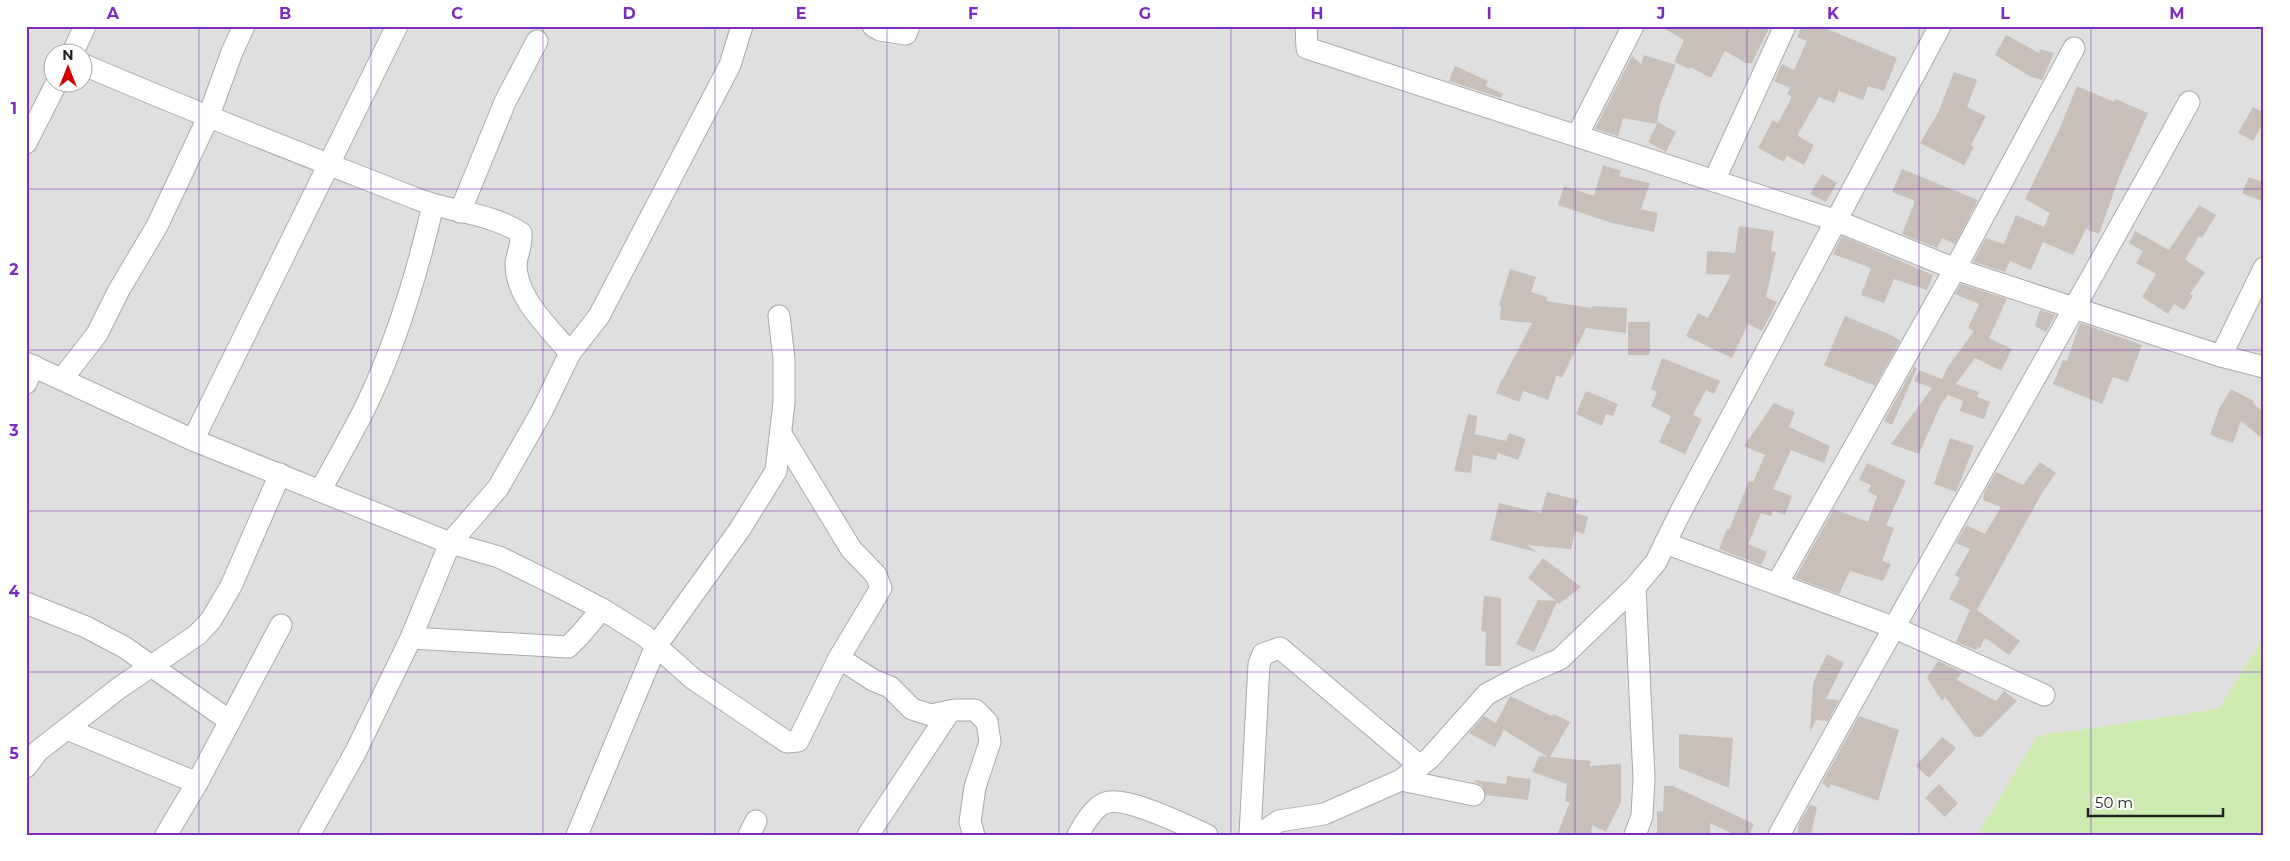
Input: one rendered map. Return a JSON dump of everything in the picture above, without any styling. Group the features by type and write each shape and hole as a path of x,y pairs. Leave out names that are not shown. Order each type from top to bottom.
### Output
{"street":[{"path":"77,42 85,26"},
{"path":"62,378 98,334 119,290 157,226 208,118 232,52 244,26"},
{"path":"193,440 397,26"},
{"path":"309,835 355,753 411,638 450,543 498,488 542,411 570,353 599,316 730,65 742,26"},
{"path":"873,26 880,30 906,34 909,26"},
{"path":"1306,26 1307,48 1837,221 1955,268 2221,356 2264,367"},
{"path":"1577,136 1633,26"},
{"path":"1714,181 1785,26"},
{"path":"1259,835 1279,821 1324,814 1402,780 1430,758 1487,694 1519,676 1560,658 1635,587 1656,562 1940,26"},
{"path":"460,212 505,102 537,41"},
{"path":"1777,584 1955,268 2074,48"},
{"path":"92,68 208,118 433,205 508,225 521,234 522,245 516,263 518,282 541,320 570,353"},
{"path":"26,143 52,92"},
{"path":"1779,835 2022,397 2076,307 2188,102"},
{"path":"320,491 364,409 394,335 426,235 433,205"},
{"path":"2221,356 2264,268"},
{"path":"577,835 656,646 740,529 776,472 784,403 784,359 779,316"},
{"path":"29,371 62,378 193,440 450,543 500,558 602,609 645,636 692,678 788,742 798,741 839,658 881,588 876,575 851,549 780,434"},
{"path":"26,767 38,750 197,635 211,620 231,586 280,474"},
{"path":"1665,542 1893,627 2044,695"},
{"path":"1635,587 1644,778 1642,816 1635,835"},
{"path":"26,603 86,627 153,665 230,721"},
{"path":"411,638 568,647 602,609"},
{"path":"166,835 197,783 281,625"},
{"path":"1250,835 1259,664 1263,654 1280,648 1420,766"},
{"path":"839,658 873,680 890,687 912,709 931,716 950,711 975,710 987,722 990,742 975,786 970,822 974,835"},
{"path":"868,835 950,711"},
{"path":"67,729 197,783"},
{"path":"1402,780 1474,795"},
{"path":"1078,835 1085,820 1105,803 1127,802 1207,835"}],"shaded area":[{"path":"26,26 2264,26 2264,638 2218,709 2037,736 1977,835 26,835"}],"green space":[{"path":"2264,638 2264,835 1977,835 2037,736 2218,709"}],"building":[{"path":"1660,26 1770,26 1752,63 1746,63 1725,51 1711,78 1690,67 1689,69 1674,62 1684,40"},
{"path":"1802,26 1820,26 1897,58 1884,91 1868,86 1863,100 1839,91 1834,103 1819,97 1798,134 1798,136 1814,145 1804,165 1787,156 1784,162 1758,148 1773,120 1778,123 1792,97 1787,94 1790,88 1774,81 1782,64 1794,70 1807,41 1797,37"},
{"path":"2006,35 2039,53 2040,49 2054,53 2042,80 2031,77 1995,55"},
{"path":"1644,55 1676,65 1660,104 1657,124 1623,118 1618,136 1595,129 1632,56 1641,64"},
{"path":"1455,66 1488,81 1486,86 1503,94 1501,98 1449,81"},
{"path":"1954,72 1977,80 1967,107 1986,116 1971,145 1974,147 1964,165 1920,143 1938,113"},
{"path":"2077,86 2114,102 2115,99 2148,113 2120,175 2099,234 2086,229 2073,255 2043,242 2031,270 2010,261 2005,272 1973,262 1986,238 2004,244 2016,215 2044,227 2050,213 2025,199 2059,130"},
{"path":"2253,107 2264,113 2264,122 2253,141 2238,133"},
{"path":"1658,122 1676,132 1666,152 1648,142"},
{"path":"1603,165 1621,171 1619,176 1650,183 1641,209 1658,213 1654,232 1612,223 1558,205 1564,186 1594,196"},
{"path":"1902,169 1978,200 1955,244 1942,238 1937,248 1902,234 1915,201 1892,192"},
{"path":"1822,174 1837,183 1826,202 1810,194"},
{"path":"2249,177 2264,183 2264,202 2242,193"},
{"path":"2199,205 2216,215 2202,238 2199,236 2185,260 2205,272 2190,294 2193,296 2184,310 2174,304 2168,314 2142,297 2156,274 2136,263 2143,251 2129,243 2135,231 2169,250"},
{"path":"1739,226 1774,231 1771,251 1776,252 1766,297 1777,302 1762,331 1748,324 1732,358 1686,336 1698,313 1708,318 1731,275 1706,274 1707,251 1735,253"},
{"path":"1842,236 1933,275 1927,290 1894,279 1884,303 1861,295 1871,268 1833,254"},
{"path":"1510,269 1536,277 1531,292 1547,297 1546,301 1592,308 1592,306 1627,308 1626,333 1586,328 1562,378 1557,375 1548,400 1523,391 1519,402 1496,393 1532,323 1500,320 1501,306 1499,305"},
{"path":"1961,284 2007,299 1989,338 2012,349 2001,371 1975,358 1956,384 1979,392 1977,397 1990,402 1984,419 1960,411 1963,401 1948,395 1941,404 1919,454 1891,444 1932,388 1914,381 1919,370 1942,379 1947,368 1974,331 1968,328 1979,304 1955,294"},
{"path":"2040,310 2055,315 2046,332 2035,326"},
{"path":"1845,316 1893,336 1900,341 1875,386 1824,365"},
{"path":"1628,322 1650,322 1650,355 1628,355"},
{"path":"2080,323 2142,345 2128,382 2113,377 2102,404 2053,384 2063,360 2067,361"},
{"path":"1662,358 1720,381 1714,394 1706,390 1693,415 1702,419 1685,454 1659,442 1671,416 1651,406 1657,392 1651,389"},
{"path":"1914,367 1917,368 1892,425 1884,421"},
{"path":"2231,389 2254,401 2253,403 2264,413 2264,440 2241,421 2233,443 2210,435 2219,409"},
{"path":"1586,391 1618,404 1613,416 1606,414 1602,426 1576,414"},
{"path":"1774,403 1795,412 1789,427 1830,446 1824,463 1791,450 1773,489 1792,496 1785,515 1773,510 1771,516 1761,513 1748,544 1767,552 1761,565 1719,549 1749,481 1753,482 1765,455 1744,446"},
{"path":"1468,414 1477,416 1475,434 1506,441 1509,433 1526,439 1518,460 1498,453 1496,460 1473,455 1471,473 1454,471"},
{"path":"1950,438 1974,446 1956,492 1934,484"},
{"path":"2040,462 2056,473 2042,493 1977,610 2020,641 2009,655 1985,638 1980,648 1978,647 1976,650 1956,642 1970,610 1949,599 1960,578 1955,575 1970,549 1956,543 1966,525 1985,534 2001,507 1983,500 1984,493 1996,472 2023,485"},
{"path":"1867,463 1906,481 1886,525 1894,528 1882,561 1891,564 1883,581 1850,571 1839,594 1795,578 1834,509 1868,522 1877,496 1868,492 1871,485 1859,480"},
{"path":"1547,492 1578,500 1575,513 1588,517 1584,534 1575,531 1571,549 1527,545 1536,552 1490,540 1499,503 1541,513"},
{"path":"1543,558 1581,587 1559,604 1557,602 1534,652 1516,644 1538,600 1556,601 1528,578"},
{"path":"1484,596 1501,598 1501,666 1485,666 1486,632 1481,631"},
{"path":"1827,654 1844,663 1826,699 1839,700 1828,721 1816,720 1810,732 1813,683"},
{"path":"1938,661 1962,672 1957,680 1996,701 2004,691 2017,701 1981,737 1975,737 1945,697 1942,701 1927,678"},
{"path":"1510,696 1552,716 1554,714 1570,722 1550,757 1591,761 1590,766 1621,764 1621,802 1606,832 1592,825 1591,835 1557,835 1570,802 1565,802 1567,784 1532,772 1539,756 1548,757 1504,730 1495,747 1469,733 1484,716 1496,723"},
{"path":"1859,716 1899,730 1878,801 1831,784 1829,788 1822,783"},
{"path":"1679,734 1733,738 1729,788 1679,768"},
{"path":"1942,737 1956,748 1929,778 1916,766"},
{"path":"1507,776 1531,779 1528,800 1486,795 1483,786 1475,782 1475,780 1506,784"},
{"path":"1939,784 1958,803 1945,817 1925,798"},
{"path":"1664,786 1673,786 1754,824 1749,835 1735,835 1710,823 1710,835 1657,835 1657,811 1663,812"},
{"path":"1810,805 1817,807 1811,835 1797,835 1799,824"}]}
